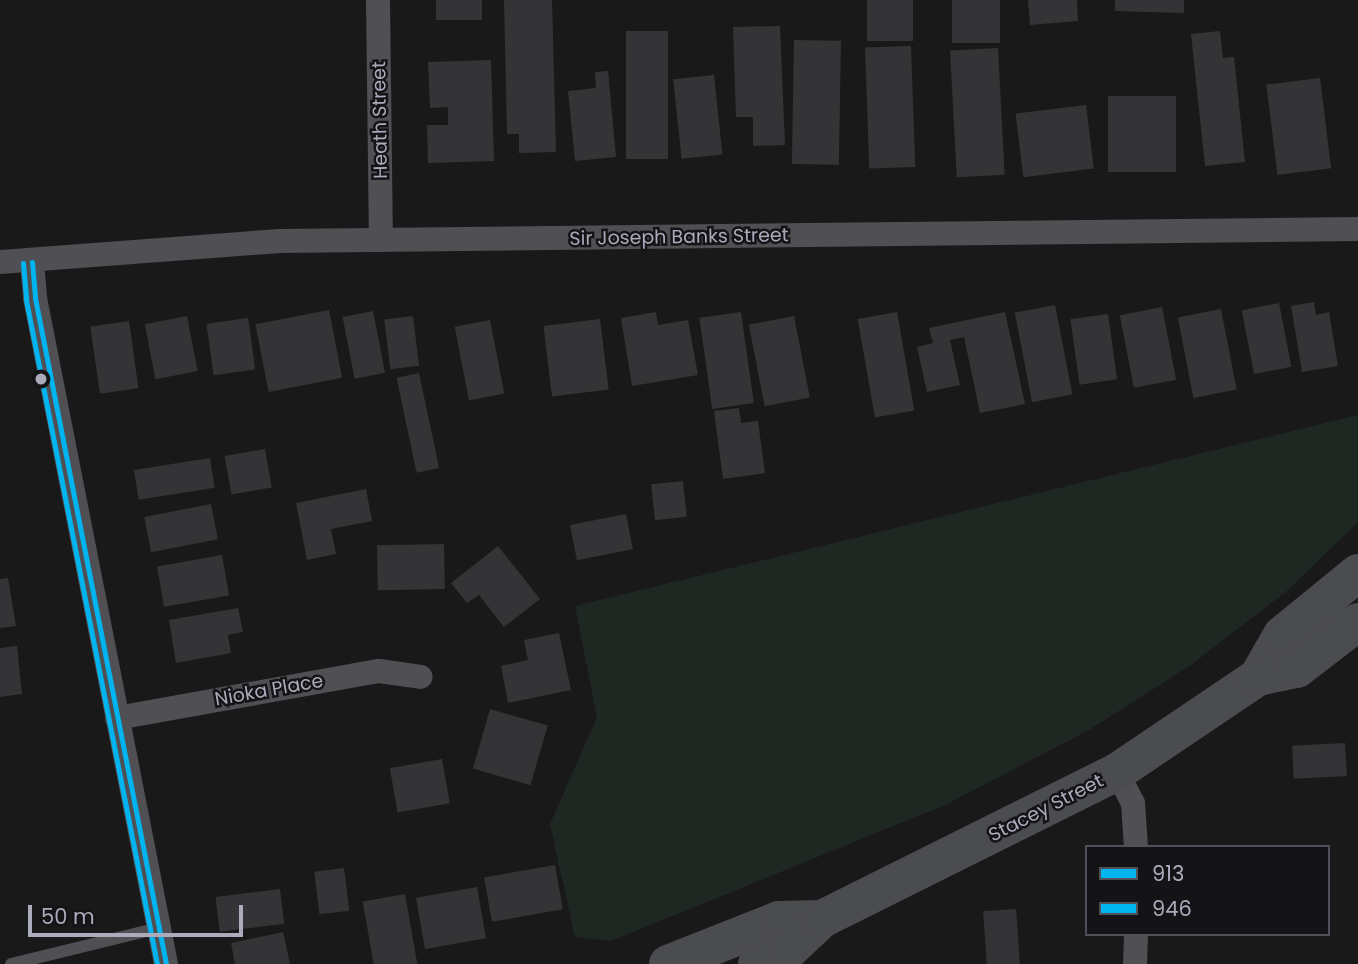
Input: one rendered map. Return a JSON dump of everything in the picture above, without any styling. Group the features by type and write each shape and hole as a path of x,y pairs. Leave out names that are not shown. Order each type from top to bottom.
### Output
{"highway":[{"name":"Stacey Street","path":"1258,677 1282,635 1358,573"},
{"name":"Stacey Street","path":"757,964 789,950 822,919 1117,772 1258,677 1297,669 1320,654 1358,622"},
{"name":"Stacey Street","path":"668,964 779,920 822,919"}],"street":[{"name":"Heath Street","path":"378,0 382,240"},
{"name":"Sir Joseph Banks Street","path":"0,262 280,241 1358,229"},
{"path":"32,261 35,298 166,964"},
{"name":"Stacey Street","path":"1320,654 1358,635"},
{"name":"Nioka Place","path":"117,718 379,671 421,677"},
{"path":"1117,772 1133,803 1136,845"},
{"path":"1135,964 1136,936"}],"lane":[{"path":"11,964 159,928"}],"shaded area":[{"path":"1358,415 1358,522 1288,590 1191,665 1089,730 945,805 611,941 575,937 550,824 597,717 575,606"}],"building":[{"path":"436,0 482,0 482,20 436,20"},
{"path":"504,0 552,0 556,152 519,153 519,134 507,134"},
{"path":"867,0 913,0 913,41 867,41"},
{"path":"952,0 1000,0 1000,43 952,43"},
{"path":"1028,0 1077,0 1078,21 1030,25"},
{"path":"1115,0 1184,0 1184,13 1115,11"},
{"path":"780,26 785,145 753,146 753,117 736,117 733,27"},
{"path":"626,31 668,31 668,159 626,159"},
{"path":"1220,31 1223,58 1234,57 1245,162 1205,166 1191,34"},
{"path":"794,40 841,41 839,165 792,164"},
{"path":"911,46 915,167 869,169 865,48"},
{"path":"998,48 1005,175 957,177 950,51"},
{"path":"491,60 494,161 428,163 427,125 448,125 448,107 430,108 428,62"},
{"path":"608,71 616,157 575,161 568,91 596,88 595,72"},
{"path":"714,75 722,155 682,159 673,79"},
{"path":"1320,78 1331,168 1277,175 1266,85"},
{"path":"1108,96 1176,96 1176,172 1108,172"},
{"path":"1086,105 1094,169 1023,177 1016,114"},
{"path":"1314,302 1316,315 1329,312 1338,366 1302,372 1291,306"},
{"path":"1279,303 1291,367 1254,374 1242,310"},
{"path":"1055,305 1072,394 1032,402 1015,313"},
{"path":"1162,307 1176,380 1134,388 1120,315"},
{"path":"1221,309 1237,389 1193,398 1178,317"},
{"path":"329,310 342,378 269,392 255,324"},
{"path":"373,311 385,373 355,379 343,317"},
{"path":"656,312 658,325 688,320 698,375 632,386 621,318"},
{"path":"741,312 754,403 712,409 699,318"},
{"path":"897,312 914,410 875,417 858,319"},
{"path":"1005,312 1025,404 980,413 964,337 950,340 960,385 927,392 917,347 933,343 929,328"},
{"path":"1108,314 1117,379 1080,385 1070,319"},
{"path":"187,316 198,371 155,379 145,324"},
{"path":"413,316 419,366 390,369 384,320"},
{"path":"794,316 810,397 765,406 749,325"},
{"path":"248,318 255,369 214,375 206,324"},
{"path":"600,319 609,389 552,396 543,326"},
{"path":"490,320 504,394 469,400 455,327"},
{"path":"129,321 138,388 100,394 90,326"},
{"path":"419,373 439,468 417,473 397,378"},
{"path":"739,408 741,423 758,421 765,473 723,479 714,411"},
{"path":"265,449 272,487 231,495 225,456"},
{"path":"210,458 215,488 139,500 134,470"},
{"path":"683,481 687,517 655,520 651,484"},
{"path":"366,489 372,521 331,529 336,554 307,560 296,503"},
{"path":"211,504 218,539 151,552 144,517"},
{"path":"626,514 633,549 577,560 570,525"},
{"path":"444,544 445,589 378,590 377,545"},
{"path":"498,546 540,599 504,627 479,595 467,603 451,583"},
{"path":"222,555 229,595 164,607 157,566"},
{"path":"8,578 16,626 0,628 0,579"},
{"path":"238,608 243,632 228,635 231,653 176,663 169,620"},
{"path":"559,633 571,690 508,703 501,666 528,660 524,640"},
{"path":"17,646 22,694 0,697 0,648"},
{"path":"490,709 548,726 531,785 473,769"},
{"path":"1345,743 1347,776 1294,779 1292,746"},
{"path":"442,759 450,803 398,813 390,768"},
{"path":"555,865 563,909 492,922 484,878"},
{"path":"344,868 349,911 319,914 314,872"},
{"path":"477,887 486,938 425,949 416,898"},
{"path":"280,889 284,924 220,932 215,897"},
{"path":"405,894 417,964 374,964 363,901"},
{"path":"1016,909 1020,964 987,964 983,911"},
{"path":"283,932 290,964 235,964 231,943"}],"transit line":[{"name":"913","path":"32,262 35,298 166,964"},
{"name":"946","path":"23,263 26,300 157,964"}]}
